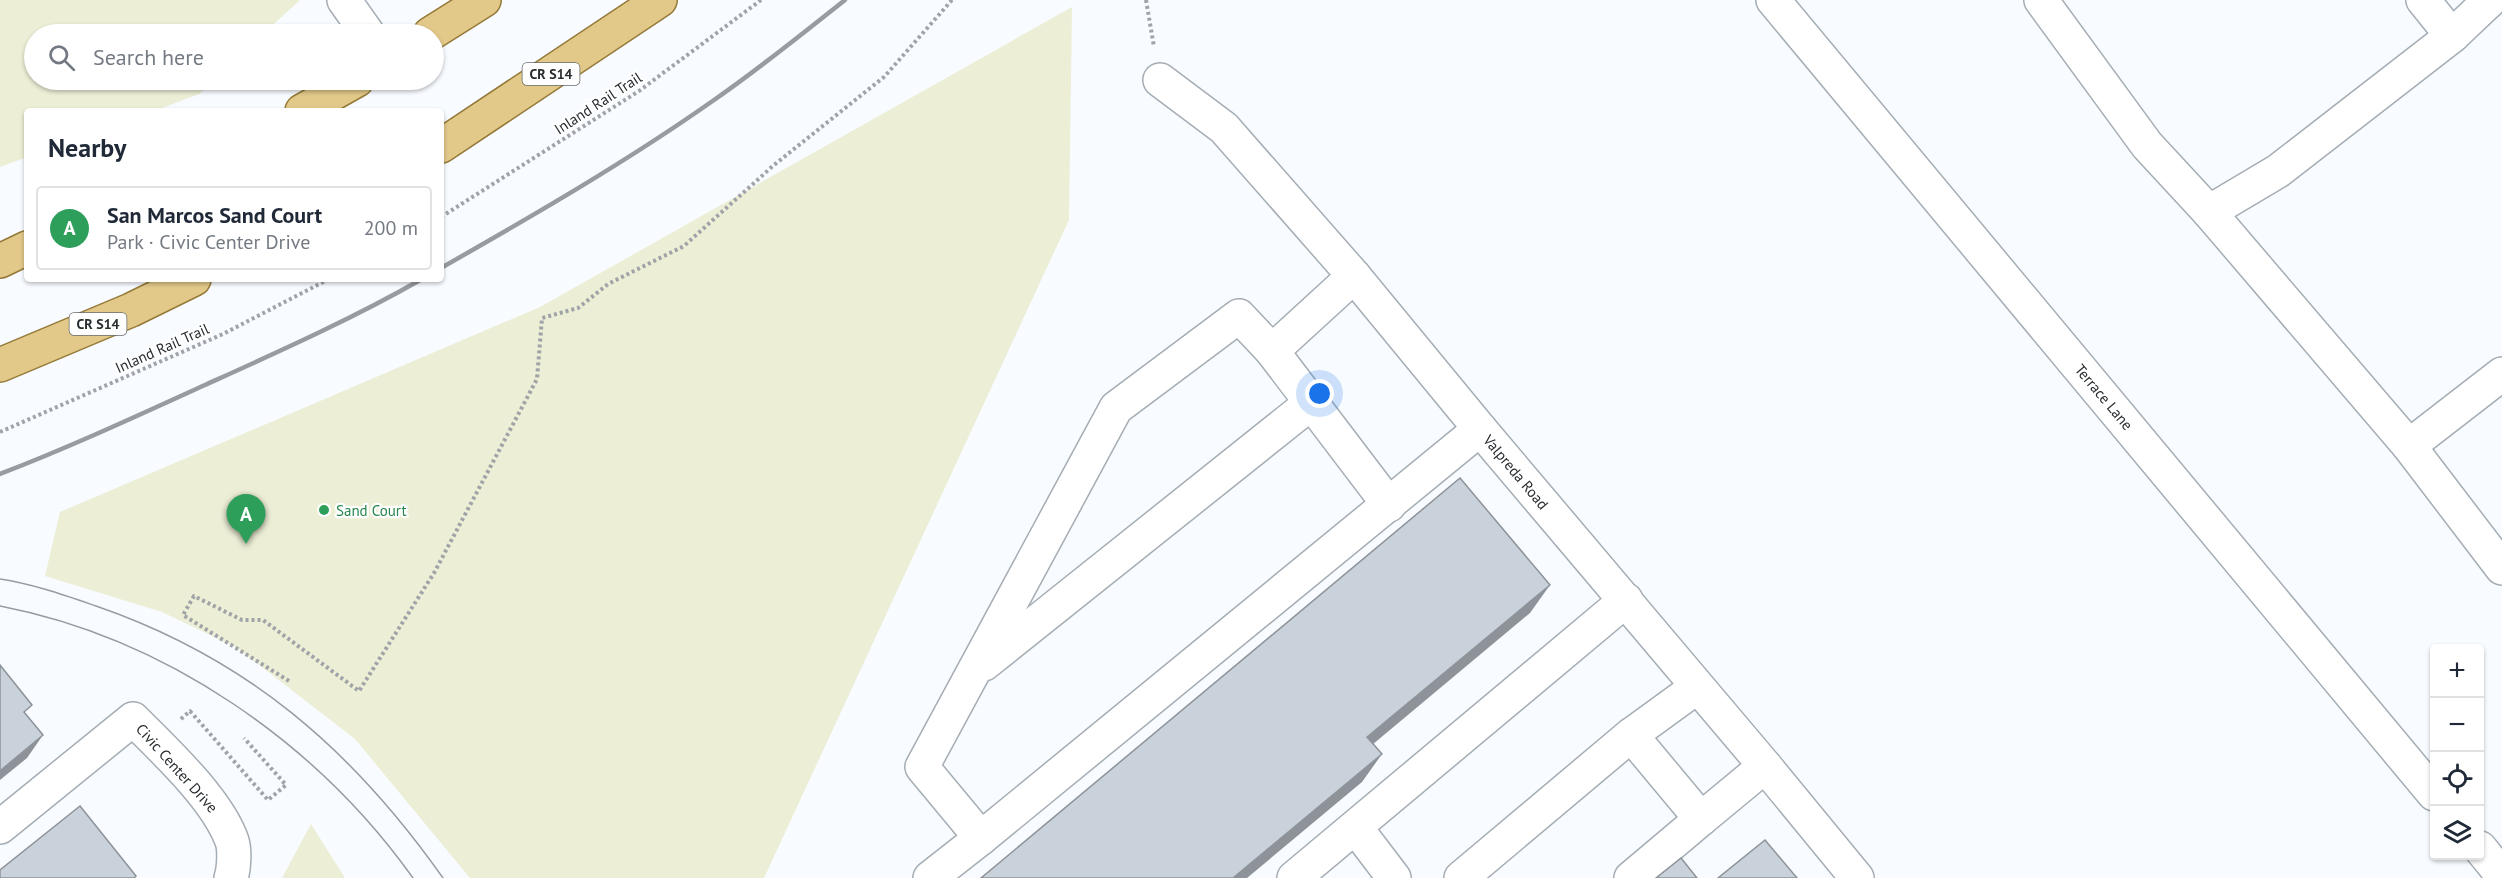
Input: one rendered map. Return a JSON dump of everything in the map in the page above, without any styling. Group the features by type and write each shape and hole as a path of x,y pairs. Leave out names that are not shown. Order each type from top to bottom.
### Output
{"main road":[{"path":"444,25 484,0"},
{"name":"CR S14","path":"444,144 660,0"},
{"path":"307,108 339,90"},
{"path":"0,261 24,249"},
{"name":"CR S14","path":"0,365 131,310 188,282"}],"street":[{"path":"344,0 361,24"},
{"name":"Terrace Lane","path":"1773,0 2430,789"},
{"path":"2041,0 2146,145 2209,212 2409,446 2502,568"},
{"path":"2423,0 2452,36"},
{"path":"2209,212 2278,171 2452,36 2490,0"},
{"name":"Valpreda Road","path":"1160,80 1224,128 1354,276 1857,878"},
{"path":"1272,351 1354,276"},
{"path":"981,838 922,767 1116,408 1239,316 1272,351 1389,505"},
{"path":"2409,446 2502,374"},
{"path":"974,672 1311,403"},
{"path":"930,878 1480,429"},
{"path":"1294,878 1626,600"},
{"path":"1461,878 1631,735 1697,687"},
{"name":"Civic Center Drive","path":"0,827 133,719 186,775 221,818 233,844 231,878"},
{"path":"1631,735 1701,819"},
{"path":"1630,878 1765,766"},
{"path":"1356,828 1394,878"},
{"path":"2484,853 2502,875"}],"path":[{"name":"Inland Rail Trail","path":"444,215 639,91 761,0"},
{"path":"289,681 183,615 194,596 242,620 263,620 359,691 434,573 537,379 542,318 578,308 608,284 684,246 774,165 884,77 952,0"},
{"path":"1146,0 1160,80"},
{"name":"Inland Rail Trail","path":"0,432 223,334 323,282"},
{"path":"175,725 190,711 268,800 286,785 244,738"}],"green space":[{"path":"0,0 300,0 274,24 24,24 24,90 204,90 199,94 162,108 24,108 24,158 0,167"},
{"path":"1072,7 1069,220 764,878 470,878 355,739 237,648 162,612 45,576 60,512 540,307"},
{"path":"311,824 345,878 282,878"}],"building":[{"path":"1460,478 1550,585 1367,737 1382,754 1233,878 981,878"},
{"path":"0,665 32,705 24,712 43,735 0,771"},
{"path":"80,806 136,876 134,878 0,878 0,870"},
{"path":"1765,840 1797,878 1718,878"},
{"path":"1681,858 1697,878 1656,878"}],"tram line":[{"path":"0,579 60,594 151,627 201,652 248,681 292,713 372,788 443,878"},
{"path":"0,606 61,621 120,643 178,670 232,703 283,741 331,783 374,829 413,878"}],"railway":[{"path":"444,266 579,187 681,123 747,76 845,0"},
{"path":"0,474 103,431 287,348 417,282"}],"place":[{"name":"Sand Court","path":"324,510"},
{"name":"San Marcos Sand Court","path":"246,544"}]}
